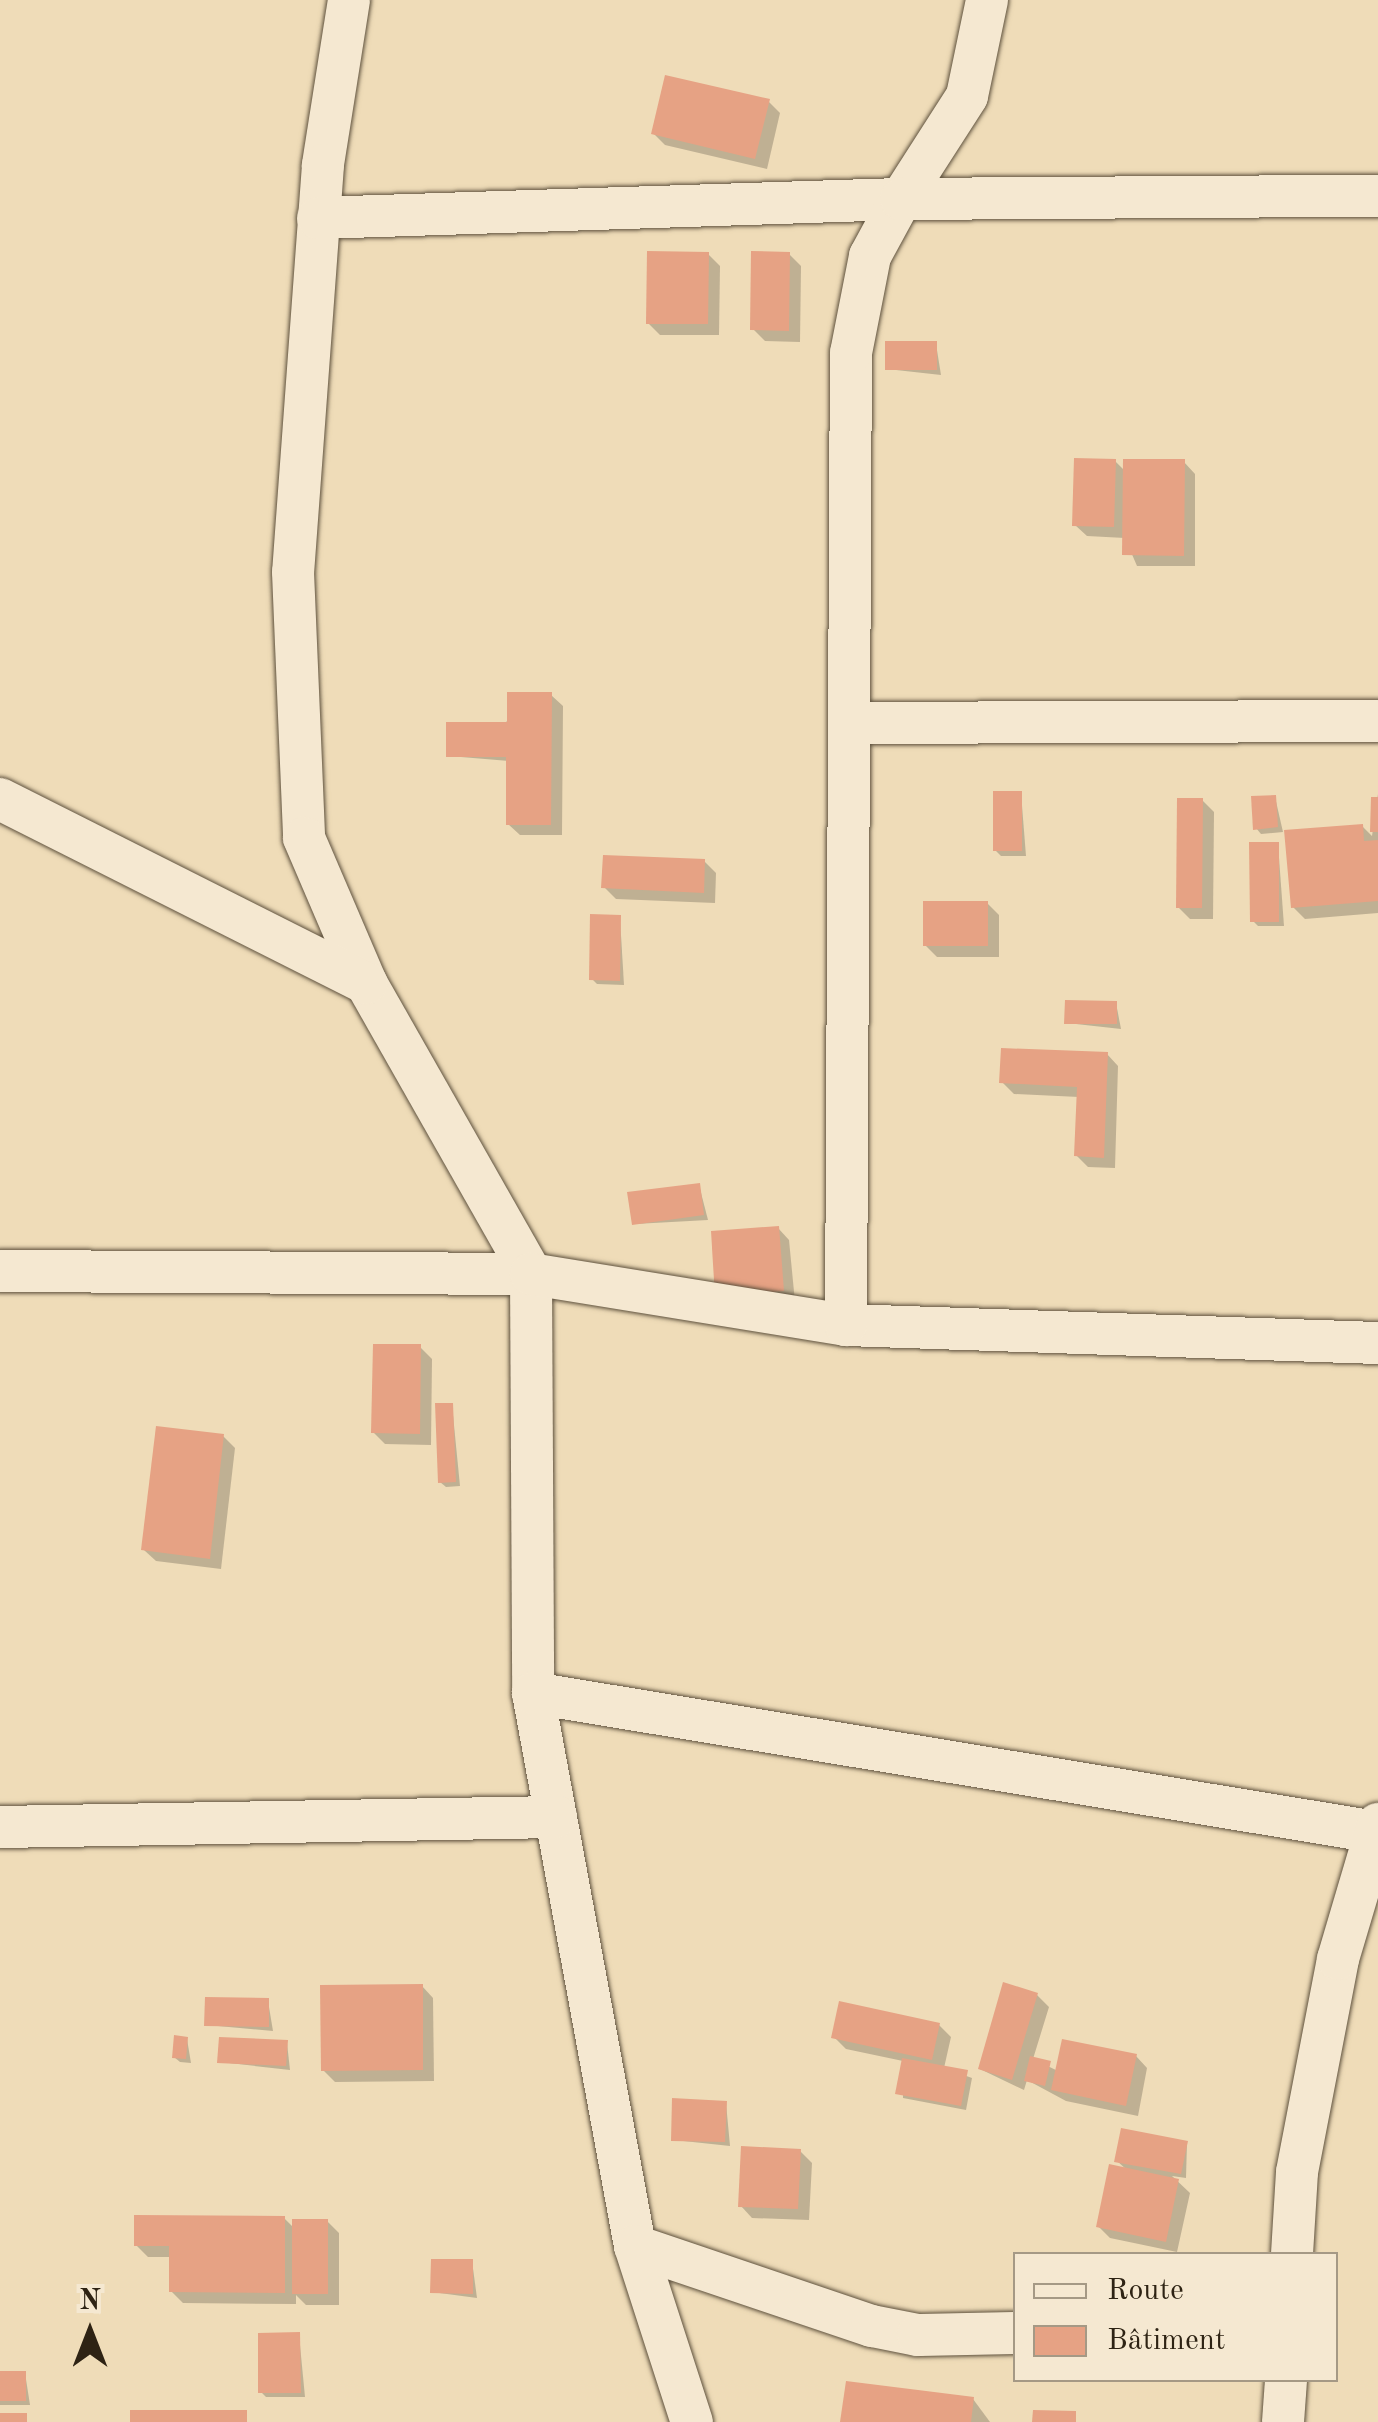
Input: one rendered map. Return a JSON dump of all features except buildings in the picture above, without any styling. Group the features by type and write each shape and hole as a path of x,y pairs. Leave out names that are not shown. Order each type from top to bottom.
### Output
{"street":[{"path":"349,0 318,218 293,572 304,838 366,983 531,1274 534,1693 634,2246 692,2422"},
{"path":"846,1325 851,353 870,256 901,199 967,96 987,0"},
{"path":"318,218 901,199 1378,196"},
{"path":"849,723 1378,721"},
{"path":"0,798 366,983"},
{"path":"0,1271 531,1274 846,1325 1378,1343"},
{"path":"534,1693 1377,1828 1338,1960 1297,2172 1292,2252"},
{"path":"0,1827 556,1817"},
{"path":"634,2246 872,2326 918,2335 1013,2333"},
{"path":"1283,2422 1286,2382"}]}
